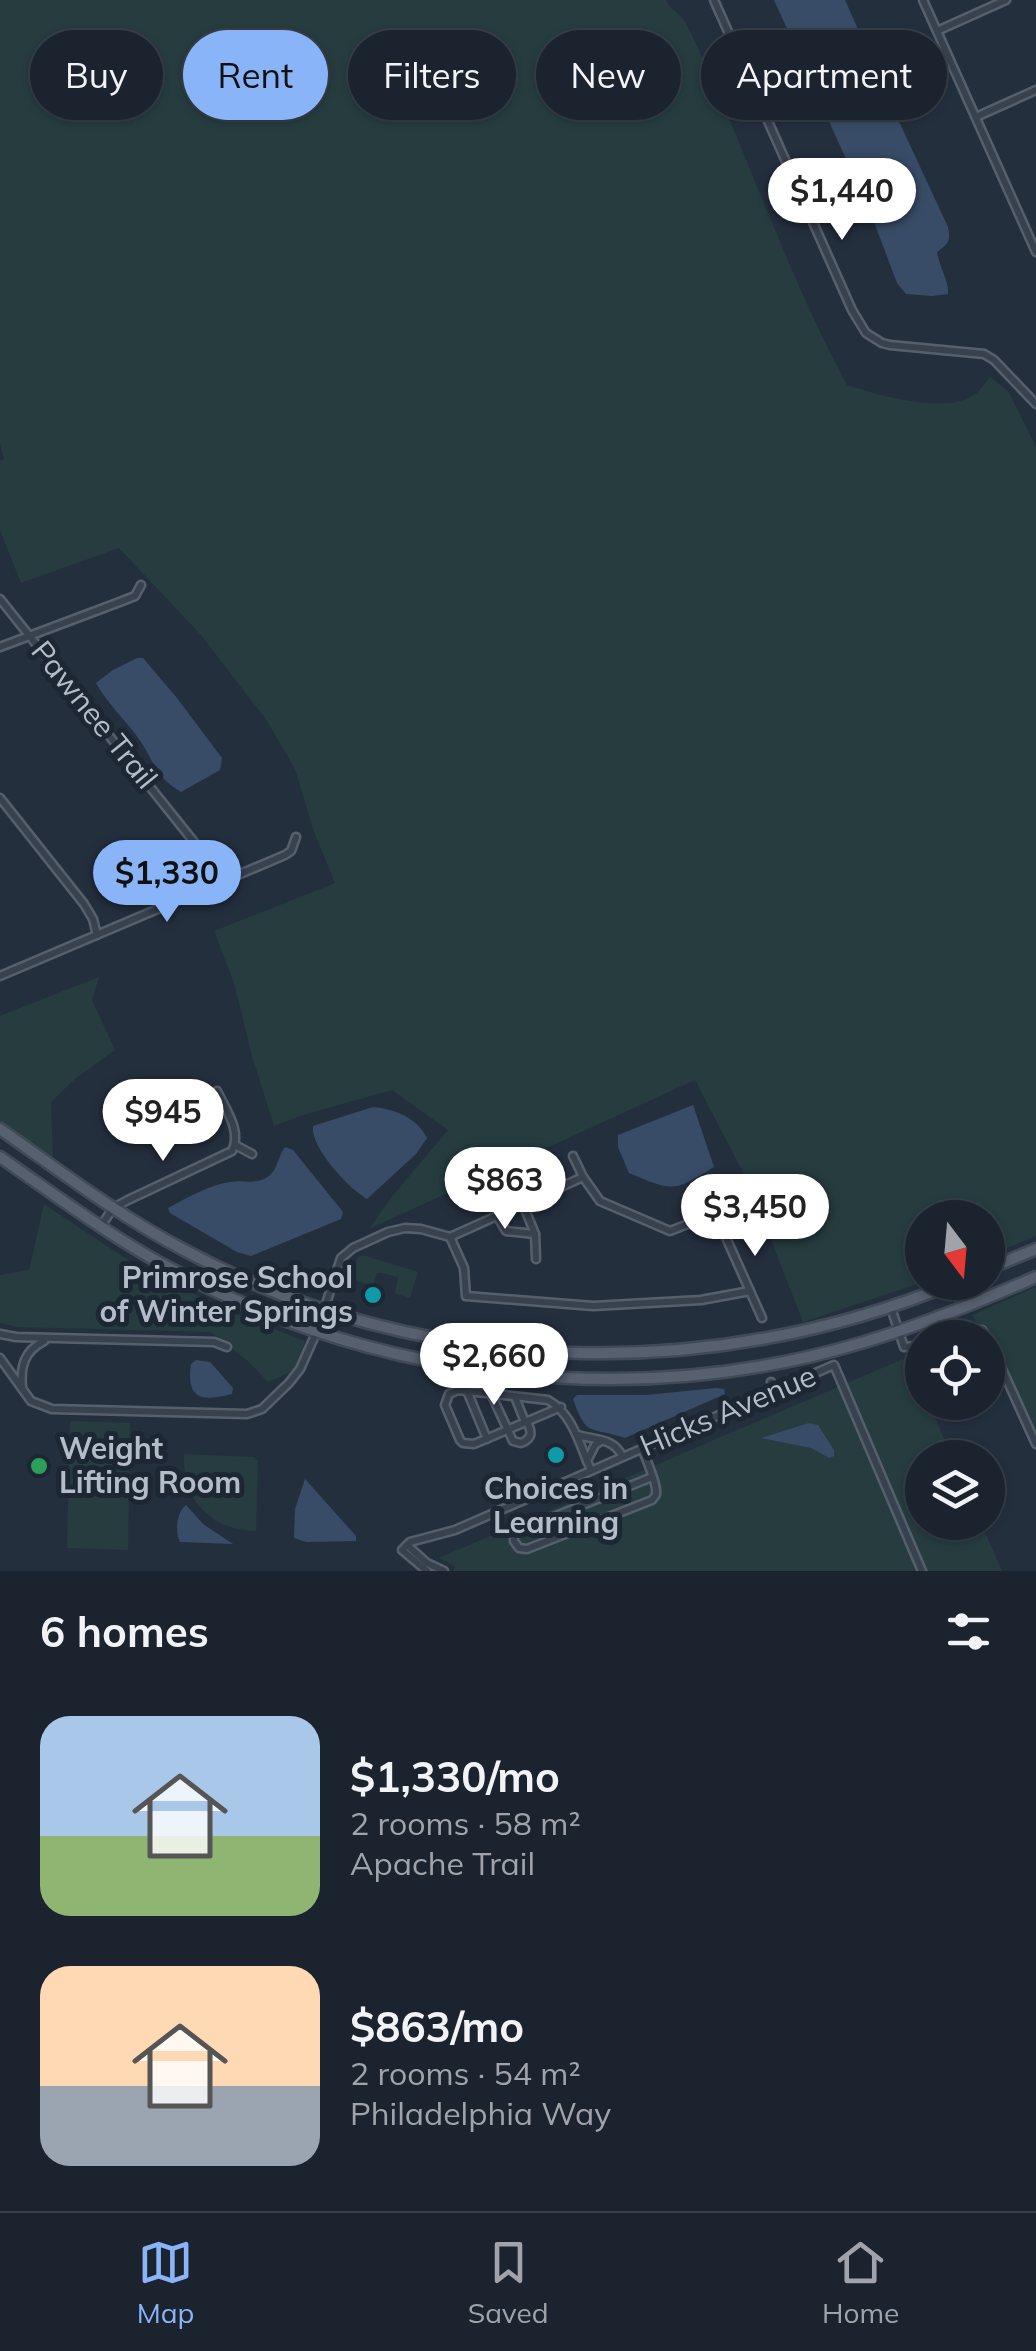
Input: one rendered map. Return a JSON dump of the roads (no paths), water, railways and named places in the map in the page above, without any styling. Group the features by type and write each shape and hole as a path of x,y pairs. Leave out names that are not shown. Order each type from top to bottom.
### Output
{"main road":[{"path":"0,1129 113,1208 214,1266 324,1310 401,1331 544,1352 688,1350 743,1344 831,1326 911,1300"},
{"path":"0,1157 151,1258 260,1310 316,1331 424,1362 512,1375 602,1380 662,1378 809,1357 899,1332 1036,1276"},
{"path":"1005,1263 1036,1249"}],"street":[{"path":"714,0 852,310 866,333 890,346 984,354 1036,404"},
{"path":"923,0 937,30"},
{"path":"939,30 1006,0"},
{"path":"947,53 1036,252"},
{"path":"976,117 1036,90"},
{"path":"0,646 135,596 141,585"},
{"name":"Pawnee Trail","path":"0,599 194,842 214,885"},
{"path":"0,798 84,904 97,935"},
{"path":"0,976 285,855 291,851 296,837"},
{"path":"100,1226 113,1208 225,1156 236,1145 234,1127 217,1092"},
{"path":"236,1145 252,1154"},
{"path":"574,1156 600,1200 670,1231 740,1204"},
{"path":"0,1358 31,1402 52,1409 247,1414 262,1409 300,1368 341,1258 353,1248 405,1228 450,1237 584,1177"},
{"path":"523,1204 535,1234 536,1259"},
{"path":"716,1214 762,1318"},
{"path":"497,1216 506,1231 535,1234"},
{"path":"450,1237 464,1268 466,1296 592,1306 701,1300 750,1291"},
{"path":"891,1308 905,1347"},
{"path":"0,1334 214,1342 227,1347"},
{"path":"22,1390 26,1356 50,1338"},
{"name":"Hicks Avenue","path":"404,1548 455,1530 834,1365 922,1571"},
{"path":"1005,1376 1036,1444"},
{"path":"771,1382 774,1391"},
{"path":"561,1407 474,1444 463,1443 444,1404 449,1394 458,1390 548,1400 561,1407 591,1470"},
{"path":"467,1392 486,1439"},
{"path":"491,1394 515,1443 527,1441 531,1432 514,1396"},
{"path":"577,1435 612,1442 622,1456"},
{"path":"586,1460 602,1440"},
{"path":"642,1448 652,1478 657,1493 652,1500 527,1549 516,1544 514,1536 521,1530 652,1478"},
{"path":"404,1548 428,1571"},
{"path":"404,1548 444,1571"}],"water":[{"path":"774,0 845,0 858,30 788,30"},
{"path":"828,120 898,120 948,227 948,242 937,252 948,294 906,294 897,283"},
{"path":"143,658 177,698 222,758 220,770 181,792 161,776 141,742 96,683"},
{"path":"693,1105 714,1167 673,1186 629,1173 618,1147 618,1135"},
{"path":"373,1107 404,1116 427,1138 416,1154 367,1199 332,1166 318,1145 313,1126"},
{"path":"285,1147 293,1150 343,1212 341,1219 251,1256 237,1252 170,1213 168,1208 214,1186 264,1179 274,1170"},
{"path":"196,1360 210,1362 233,1388 232,1394 212,1398 198,1395 190,1376 191,1364"},
{"path":"724,1389 725,1394 625,1438 591,1429 582,1420 573,1399 577,1395 646,1395"},
{"path":"809,1423 818,1425 834,1456 829,1458 811,1448 761,1438"},
{"path":"305,1479 356,1536 356,1541 306,1542 294,1538 295,1509"},
{"path":"186,1505 203,1524 233,1544 180,1542 177,1523"}],"place":[{"name":"Primrose School of Winter Springs","path":"373,1295"},
{"name":"Choices in Learning","path":"556,1455"},
{"name":"Weight Lifting Room","path":"39,1466"}]}
